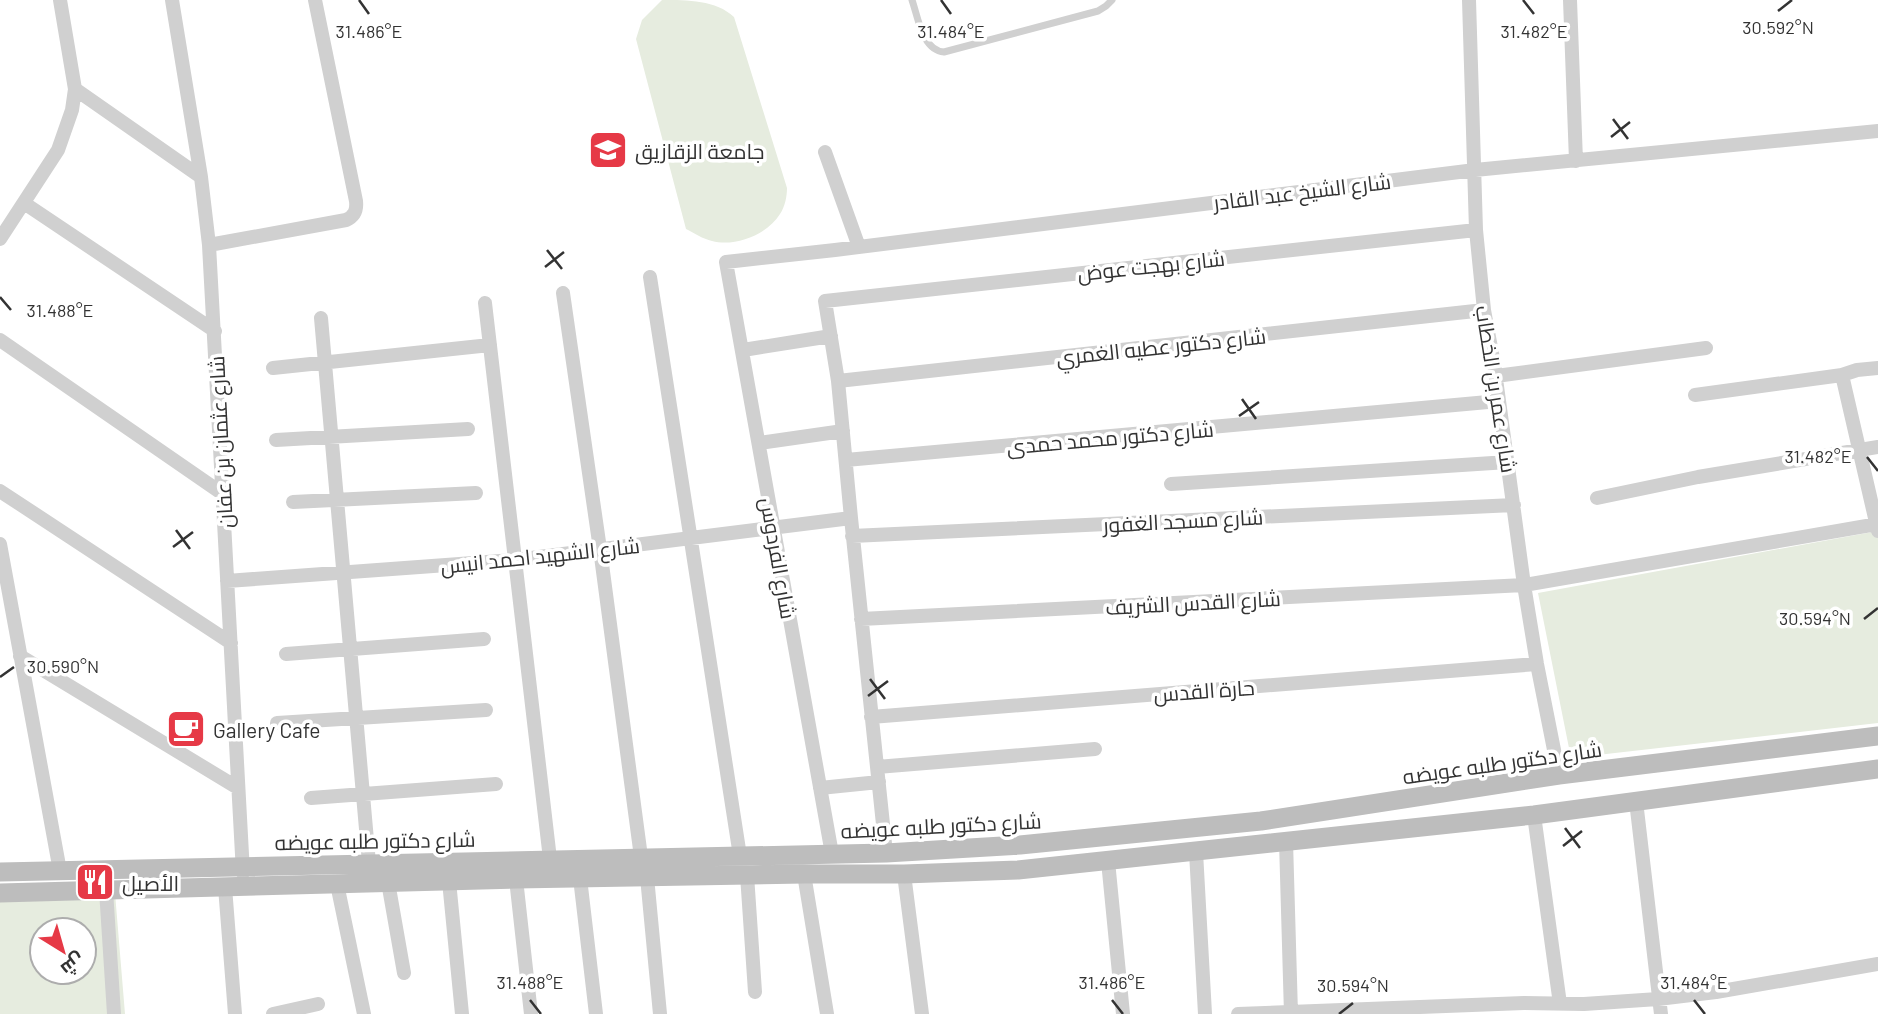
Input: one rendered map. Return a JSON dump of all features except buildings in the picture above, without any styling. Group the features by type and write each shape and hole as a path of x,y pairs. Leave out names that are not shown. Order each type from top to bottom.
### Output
{"street":[{"path":"0,239 58,150 66,129 75,89 60,0"},
{"name":"شارع عثمان بن عفان","path":"172,0 201,177 215,331 242,866 234,887 235,1014"},
{"path":"209,245 346,220 356,211 354,188 315,0"},
{"name":"شارع عمر بن الخطاب","path":"1469,0 1476,230 1484,310 1496,376 1524,585 1559,775"},
{"path":"1570,0 1576,161"},
{"path":"75,89 201,177"},
{"name":"شارع الشيخ عبد القادر","path":"726,262 1475,170 1878,131"},
{"path":"825,152 859,247"},
{"path":"24,203 215,331"},
{"name":"شارع بهجت عوض","path":"831,337 825,301 1476,230"},
{"name":"شارع الفردوس","path":"726,262 832,854"},
{"path":"650,277 743,865 755,992"},
{"path":"563,293 641,858"},
{"path":"485,303 550,859"},
{"name":"شارع دكتور عطيه الغمري","path":"838,381 1484,310"},
{"path":"321,318 369,863"},
{"path":"743,350 831,337 838,381 886,853"},
{"path":"0,340 223,494"},
{"path":"273,368 490,345"},
{"path":"1496,376 1706,348"},
{"path":"1695,394 1878,368"},
{"path":"1842,375 1878,527"},
{"name":"شارع دكتور محمد حمدى","path":"846,460 1499,401"},
{"path":"276,440 468,429"},
{"path":"759,443 843,431"},
{"path":"1597,498 1698,477 1878,447"},
{"path":"1171,484 1508,462"},
{"path":"0,491 231,643"},
{"path":"292,502 476,493"},
{"name":"شارع مسجد الغفور","path":"852,536 1514,505"},
{"name":"شارع الشهيد احمد انيس","path":"228,581 515,560 850,518"},
{"name":"شارع القدس الشريف","path":"861,619 1524,585 1878,527"},
{"path":"0,544 60,871"},
{"path":"286,654 484,639"},
{"path":"20,656 238,789"},
{"name":"حارة القدس","path":"871,717 1537,664"},
{"path":"277,723 486,709"},
{"name":"شارع دكتور طلبه عويضه","path":"0,892 647,877 832,854 1020,845 1248,822 1559,775 1878,736"},
{"path":"877,767 1096,749"},
{"path":"1720,755 1725,789"},
{"name":"شارع دكتور طلبه عويضه","path":"0,872 641,858 743,865 804,874 1018,870 1534,816 1878,769"},
{"path":"820,788 878,782"},
{"path":"311,798 496,784"},
{"path":"1636,801 1661,1014"},
{"path":"1534,816 1560,1004"},
{"path":"1286,841 1291,1013"},
{"path":"1196,852 1205,1014"},
{"path":"1108,861 1123,1014"},
{"path":"804,874 827,1014"},
{"path":"904,874 922,1014"},
{"path":"647,877 660,1014"},
{"path":"580,878 596,1014"},
{"path":"516,879 531,1014"},
{"path":"449,881 462,1014"},
{"path":"388,883 404,973"},
{"path":"337,884 364,1014"},
{"path":"106,890 114,1014"},
{"path":"1238,1014 1451,1010 1524,1003 1560,1004 1585,1009 1716,992 1878,964"},
{"path":"273,1014 318,1004"}],"lane":[{"path":"912,0 927,43 934,50 944,52 1098,11 1112,0"}],"shaded area":[{"path":"662,0 710,4 734,17 787,188 780,214 767,228 750,238 730,242 712,241 686,229 636,39 642,20"},
{"path":"1878,531 1878,723 1571,758 1538,593"},
{"path":"115,893 125,1014 0,1014 0,897"}],"place":[{"name":"جامعة الزقازيق","path":"608,150"},
{"name":"Gallery Cafe","path":"186,729"},
{"name":"الأصيل","path":"95,882"}]}
